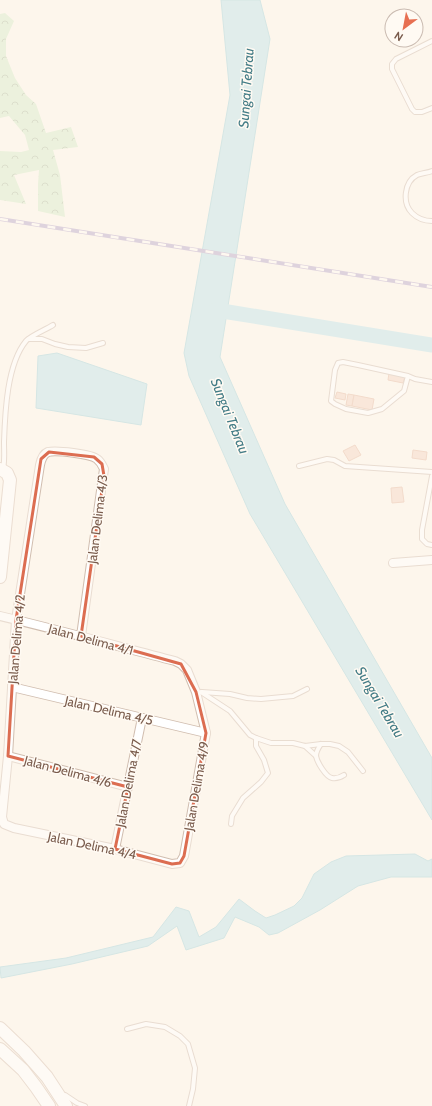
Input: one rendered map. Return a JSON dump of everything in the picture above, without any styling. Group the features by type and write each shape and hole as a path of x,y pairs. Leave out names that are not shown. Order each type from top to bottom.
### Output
{"main road":[{"path":"0,577 10,480 7,473 1,469"},
{"path":"0,1028 24,1051 47,1077 66,1106"},
{"path":"3,1053 23,1070 49,1106"}],"street":[{"name":"Jalan Delima 4/3","path":"43,456 49,452 76,453 94,457 102,464 104,469 81,636"},
{"name":"Jalan Delima 4/2","path":"4,824 2,817 8,756 16,620 40,464 43,456"},
{"path":"393,563 432,560"},
{"name":"Jalan Delima 4/1","path":"0,616 81,636 175,661 181,664"},
{"name":"Jalan Delima 4/9","path":"180,863 184,856 206,733 199,692 187,670 181,664"},
{"name":"Jalan Delima 4/5","path":"12,687 206,733"},
{"name":"Jalan Delima 4/7","path":"115,849 142,718"},
{"name":"Jalan Delima 4/6","path":"8,756 128,787"},
{"name":"Jalan Delima 4/4","path":"4,824 14,828 115,849 172,864 180,863"}],"lane":[{"path":"432,41 396,59 392,64 392,69 412,109 415,112 422,112 432,108"},
{"path":"432,171 417,175 409,182 405,192 407,205 412,213 426,221 432,221"},
{"path":"1,469 4,462 4,440 9,384 17,357 27,339 53,325"},
{"path":"27,339 42,339 68,347 86,348 103,343"},
{"path":"408,376 404,391 382,409 368,413 346,409 331,401 335,370 338,363 343,362 408,376 415,379 432,382"},
{"path":"299,466 327,459 334,460 345,466 432,472"},
{"path":"432,476 422,530 422,539 426,544 432,545"},
{"path":"199,692 230,694 247,698 261,699 293,696 306,689"},
{"path":"199,692 230,711 250,734 256,738 271,743 293,743 305,746 330,744 339,746 348,752 363,771"},
{"path":"231,824 232,816 243,798 261,782 268,773 264,760 256,746 256,738"},
{"path":"316,756 317,749 321,744"},
{"path":"305,746 316,756 327,776 339,778 344,775"},
{"path":"127,1029 146,1024 165,1027 180,1036 188,1044 195,1068 193,1089 188,1106"},
{"path":"53,1086 69,1098 85,1106"}],"highlighted area":[{"path":"49,452 94,457 102,464 104,476 81,636 181,664 196,692 206,733 184,856 180,863 172,864 115,849 128,787 8,756 16,620 41,459"}],"green space":[{"path":"5,13 14,21 6,39 6,56 15,78 26,95 36,104 46,133 71,127 78,147 53,150 60,175 65,217 38,211 39,170 14,175 26,204 0,200 0,151 21,152 29,150 25,135 9,116 0,118 0,14"}],"water":[{"name":"Sungai Tebrau","path":"221,0 260,0 270,39 220,357 285,504 432,758 432,820 250,514 189,376 184,353 230,95"},
{"path":"57,353 147,384 141,425 36,408 38,356"},
{"path":"415,854 428,861 432,859 432,877 391,877 358,886 320,910 278,933 269,935 259,927 235,917 224,938 186,950 177,926 148,946 72,964 1,978 0,967 66,958 153,937 176,907 189,911 199,937 216,927 239,899 266,918 294,906 302,898 314,874 331,862 346,856"}],"building":[{"path":"389,373 405,377 403,383 388,380"},
{"path":"337,392 346,394 345,400 335,398"},
{"path":"348,394 354,395 352,406 346,405"},
{"path":"354,395 374,399 372,410 352,406"},
{"path":"355,445 361,455 349,461 343,451"},
{"path":"413,450 427,452 426,460 412,458"},
{"path":"402,487 404,502 392,503 391,488"}],"waterway":[{"path":"216,310 432,345"}],"railway":[{"path":"0,219 432,287"}]}
